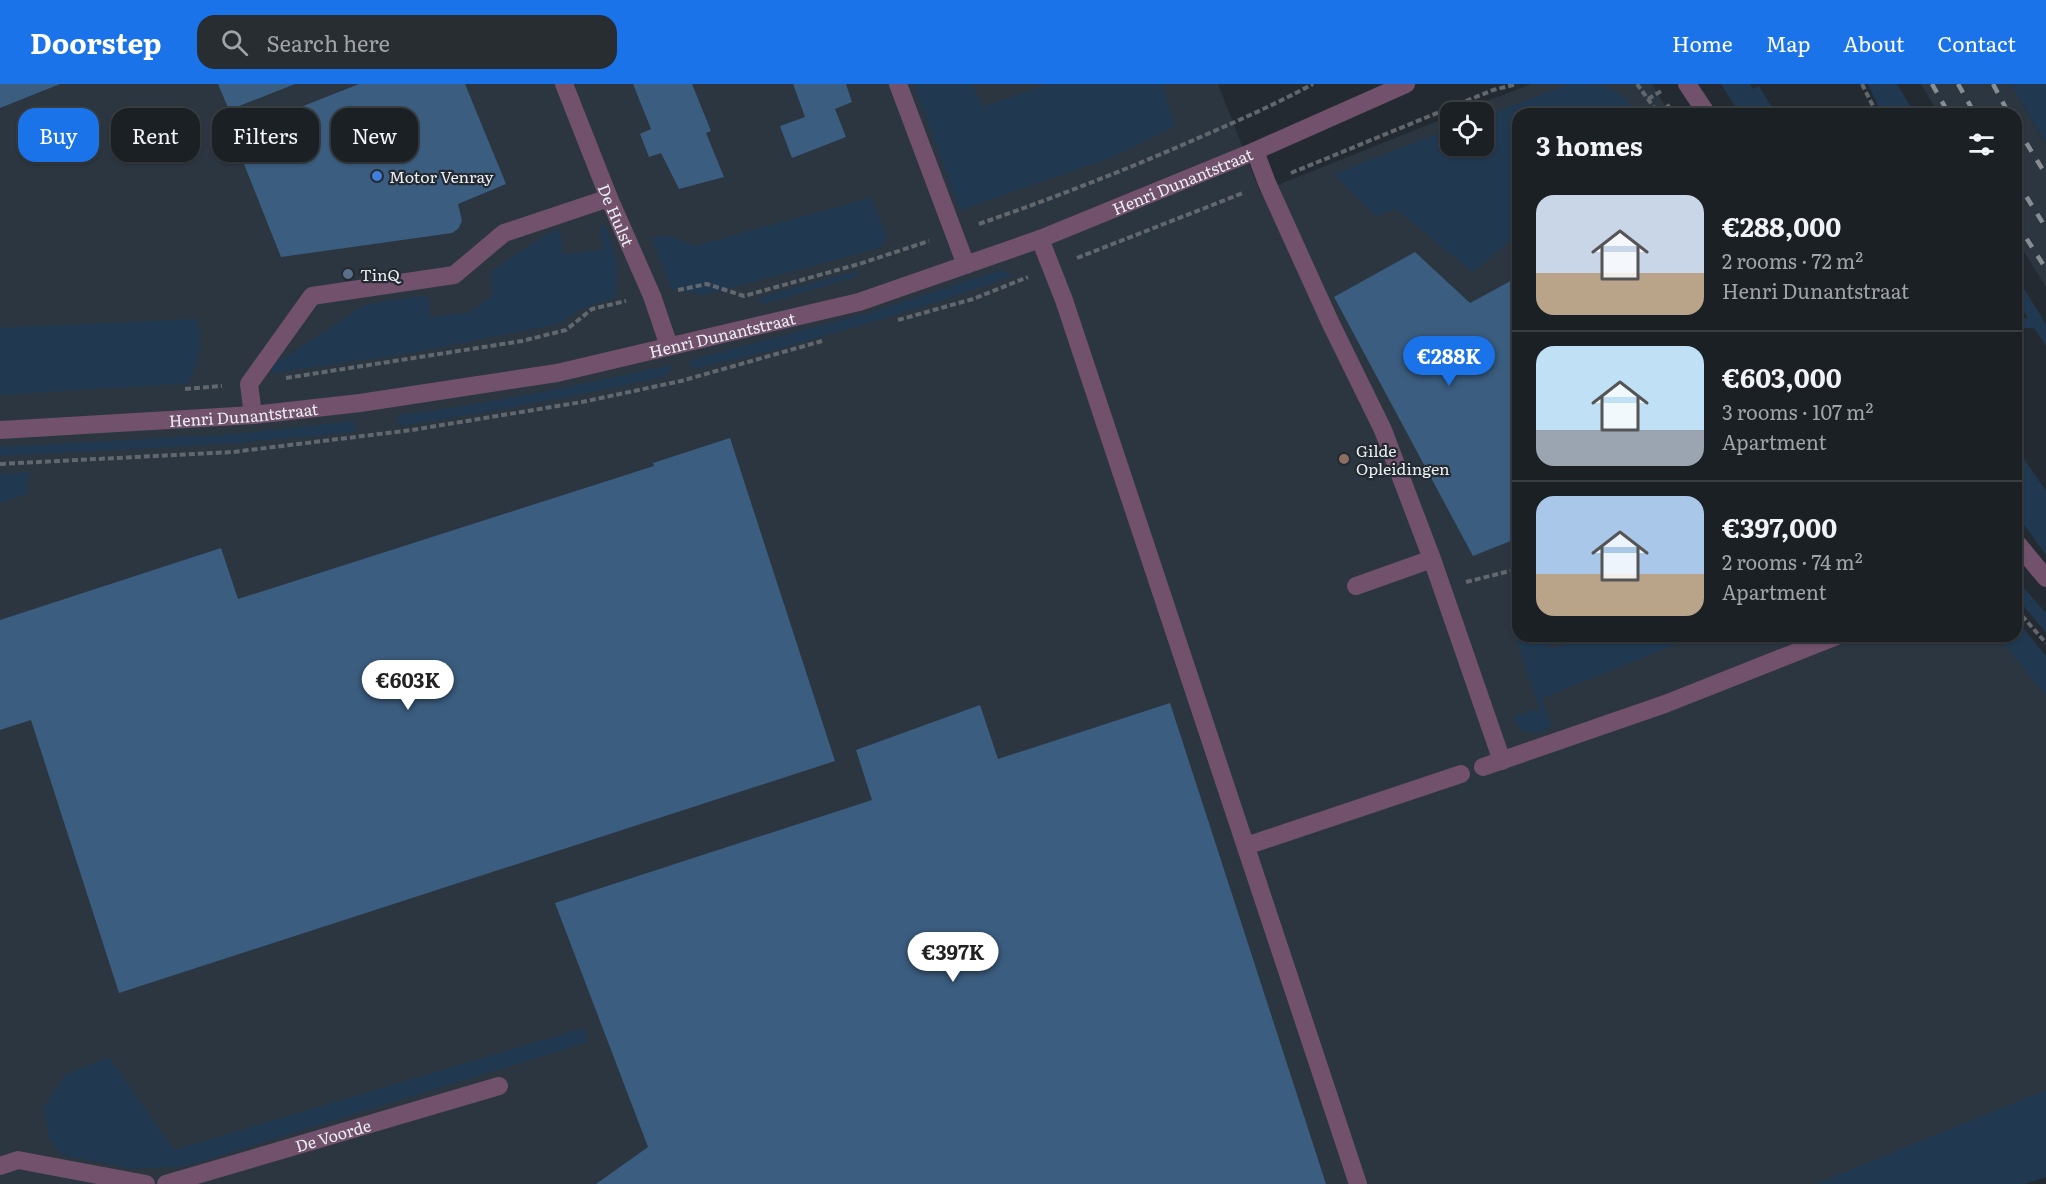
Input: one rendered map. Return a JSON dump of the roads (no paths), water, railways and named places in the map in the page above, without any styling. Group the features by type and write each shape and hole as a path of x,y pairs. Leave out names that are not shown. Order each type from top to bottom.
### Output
{"street":[{"name":"De Hulst","path":"564,84 609,198 652,296 669,346"},
{"path":"897,84 966,265"},
{"name":"Henri Dunantstraat","path":"0,430 253,416 360,403 556,373 859,302 1040,239 1255,151 1406,84"},
{"path":"1688,84 1703,108"},
{"path":"1255,151 1267,183 1331,324 1383,430 1432,559 1502,761"},
{"path":"253,416 249,384 312,296 454,275 504,233 609,198"},
{"path":"1040,239 1068,311 1358,1184"},
{"path":"2022,553 2046,578"},
{"path":"1356,586 1432,559"},
{"path":"1483,767 1665,704 1822,642"},
{"path":"1246,846 1461,774"},
{"name":"De Voorde","path":"166,1184 499,1086"},
{"path":"0,1166 18,1160 146,1184"}],"railway":[{"path":"1932,84 1946,108"},
{"path":"1958,84 1972,108"},
{"path":"1993,84 2006,108"},
{"path":"2022,136 2046,175"},
{"path":"2022,190 2046,228"},
{"path":"2022,231 2046,269"}],"place":[{"name":"Motor Venray","path":"377,176"},
{"name":"TinQ","path":"348,274"},
{"name":"Gilde Opleidingen","path":"1344,459"}]}
